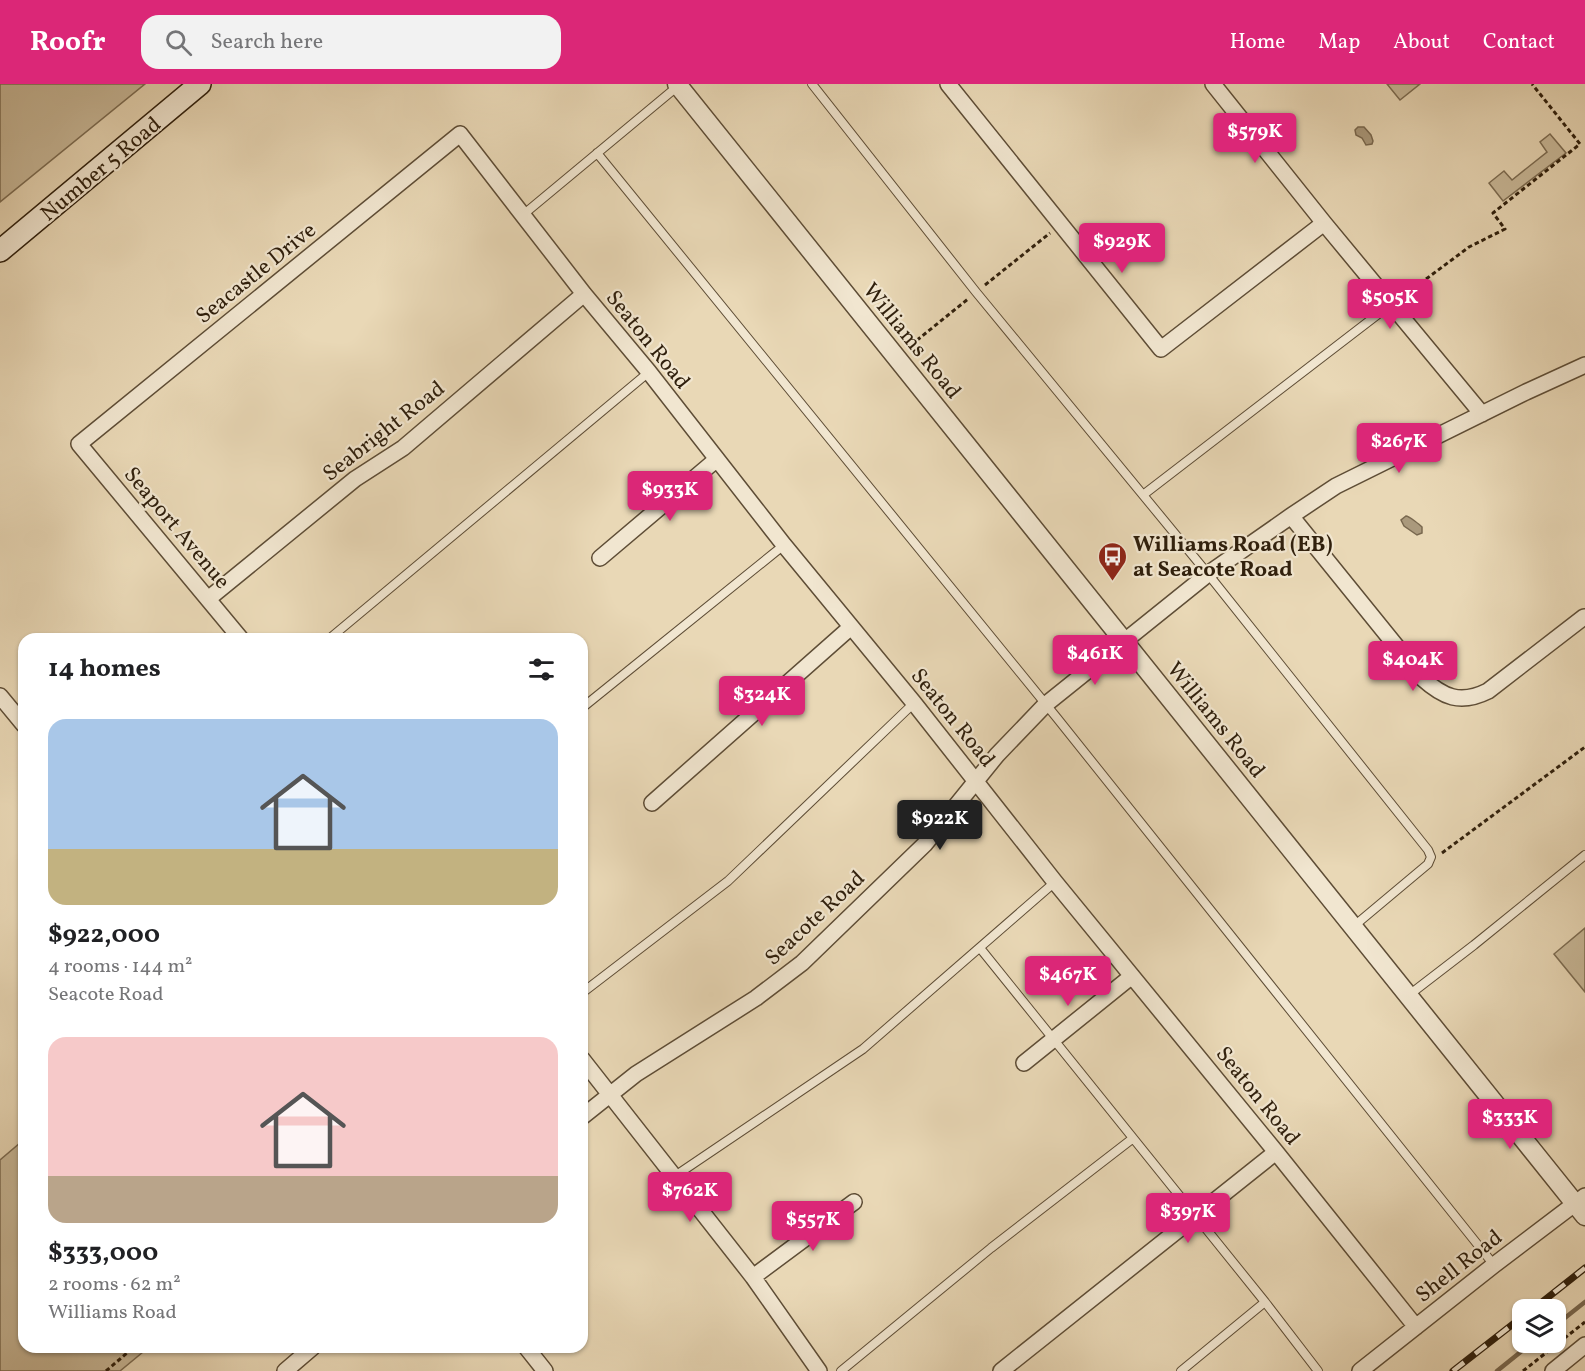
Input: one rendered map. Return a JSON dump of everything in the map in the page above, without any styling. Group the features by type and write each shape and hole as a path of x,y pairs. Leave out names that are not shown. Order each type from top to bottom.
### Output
{"main road":[{"name":"Number 5 Road","path":"0,251 200,84"}],"street":[{"path":"948,84 1161,350 1324,223"},
{"path":"1213,84 1390,305 1482,414"},
{"name":"Williams Road","path":"678,85 1409,995 1582,1205"},
{"name":"Seaton Road","path":"460,134 784,545 1416,1327"},
{"name":"Seacastle Drive","path":"79,444 460,134"},
{"name":"Seabright Road","path":"208,599 355,479 402,447 584,294"},
{"name":"Seacote Road","path":"588,1112 636,1074 756,998 802,963 925,844 997,755 1046,705 1208,574 1336,486 1585,365"},
{"name":"Seaport Avenue","path":"79,444 236,633"},
{"path":"600,558 717,459"},
{"path":"1291,516 1422,678 1449,696 1471,698 1488,692 1585,618"},
{"path":"652,803 851,627"},
{"path":"2,703 18,719"},
{"path":"1024,1063 1132,976"},
{"path":"588,1067 753,1277 819,1371"},
{"path":"1001,1371 1276,1152"},
{"path":"753,1277 854,1202"},
{"name":"Shell Road","path":"1360,1371 1494,1265 1582,1205"},
{"path":"1553,1371 1585,1345"},
{"path":"286,1371 306,1353"},
{"path":"531,1353 545,1371"}],"lane":[{"path":"812,84 984,301 1208,574 1428,850 1431,857 1428,864 1354,926"},
{"path":"524,214 678,85"},
{"path":"597,153 1046,705 1494,1265"},
{"path":"1143,495 1390,305"},
{"path":"336,633 648,372"},
{"path":"588,703 784,545"},
{"path":"588,988 728,881 914,703"},
{"path":"1409,995 1585,855"},
{"path":"675,1176 863,1048 1055,882"},
{"path":"980,948 1318,1371"},
{"path":"841,1371 991,1248 1132,1139"},
{"path":"1180,1371 1264,1302"}],"path":[{"path":"1390,305 1469,247 1505,229 1493,213 1580,144 1532,84"},
{"path":"1431,857 1439,855 1585,747"},
{"path":"1523,1371 1585,1322"},
{"path":"106,1371 127,1353"}],"shaded area":[{"path":"0,84 145,84 0,202"},
{"path":"1387,84 1420,84 1400,100"},
{"path":"1358,127 1364,127 1371,135 1372,144 1366,145 1362,138 1356,135 1355,130"},
{"path":"1550,134 1566,153 1503,201 1489,183 1504,171 1512,180 1547,152 1540,142"},
{"path":"1406,516 1422,527 1422,533 1417,535 1404,526 1401,520"},
{"path":"1585,928 1585,992 1554,954"},
{"path":"18,1145 18,1353 142,1353 120,1371 0,1371 0,1160"}],"waterway":[{"path":"1566,1317 1585,1302"},
{"path":"1497,1371 1519,1353"}],"railway":[{"path":"1546,1299 1585,1268"},
{"path":"1453,1371 1512,1325"}],"place":[{"name":"Williams Road (EB) at Seacote Road","path":"1112,582"}]}
